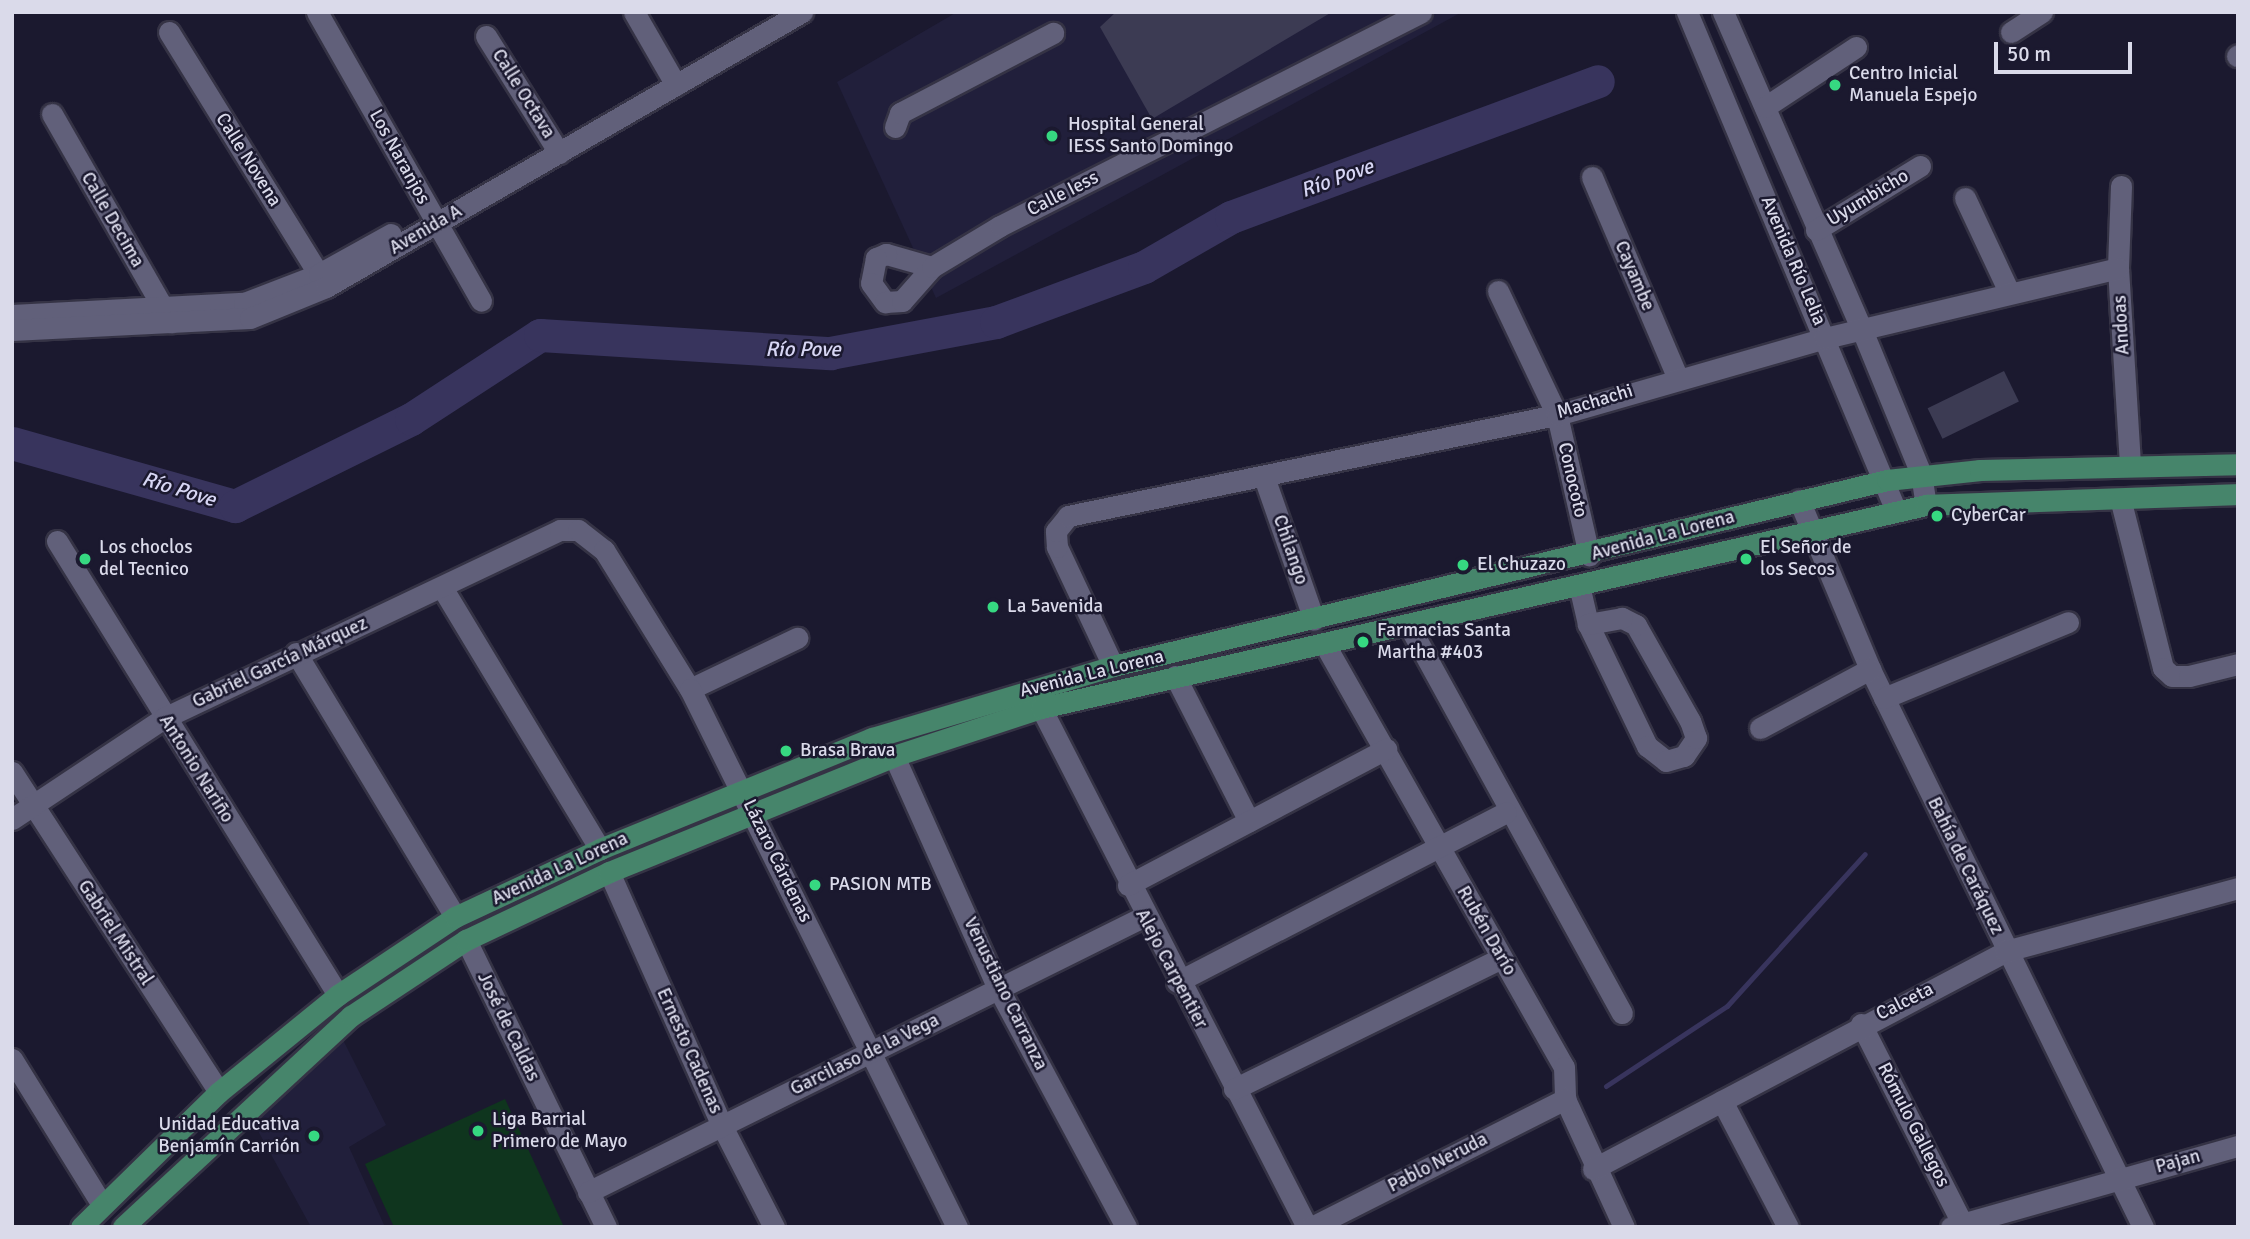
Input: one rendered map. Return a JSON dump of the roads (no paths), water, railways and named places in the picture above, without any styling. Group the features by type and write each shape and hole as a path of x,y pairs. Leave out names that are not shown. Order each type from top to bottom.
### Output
{"main road":[{"name":"Avenida La Lorena","path":"81,1227 219,1092 338,995 455,917 600,849 872,738 1113,666 1589,555 1887,480 1921,474 2130,464 2238,464"},
{"name":"Avenida La Lorena","path":"123,1227 351,1016 466,940 610,872 894,756 1041,708 1807,530 1926,505 2121,502 2238,494"}],"street":[{"name":"Los Naranjos","path":"317,12 481,301"},
{"path":"634,12 673,79"},
{"name":"Avenida A","path":"673,79 774,12"},
{"name":"Calle Iess","path":"932,267 1421,12"},
{"name":"Avenida Río Lelia","path":"1687,12 1887,480 1896,511"},
{"name":"Avenida Río Lelia","path":"1723,12 1921,474 1926,505"},
{"path":"2011,32 2042,12"},
{"name":"Avenida A","path":"12,315 250,317 323,281 673,79 800,13"},
{"name":"Calle Novena","path":"169,32 323,281"},
{"path":"895,127 900,113 1053,33"},
{"name":"Calle Octava","path":"486,36 555,147"},
{"path":"1765,107 1856,47"},
{"name":"Calle Decima","path":"52,114 168,318"},
{"name":"Uyumbicho","path":"1816,230 1920,166"},
{"name":"Cayambe","path":"1591,177 1677,376"},
{"name":"Andoas","path":"2121,186 2118,268 2130,464"},
{"path":"1965,198 2007,290"},
{"name":"Machachi","path":"1113,666 1057,547 1056,531 1068,516 1265,480 1557,415 1677,376 2007,290 2118,268"},
{"name":"Conocoto","path":"1498,291 1557,415 1589,555"},
{"name":"Avenida A","path":"12,330 168,318"},
{"name":"Chilango","path":"1265,480 1314,620"},
{"name":"Bahía de Caráquez","path":"1799,500 1807,530 1870,669 2143,1227"},
{"path":"2121,502 2162,668 2172,676 2238,664"},
{"name":"Gabriel García Márquez","path":"12,819 164,718 296,653 443,589 560,530"},
{"name":"Lázaro Cárdenas","path":"560,530 578,530 604,550 690,689 742,789 957,1227"},
{"name":"Antonio Nariño","path":"57,541 164,718 338,995"},
{"path":"1579,585 1588,624 1647,746 1666,761 1684,755 1696,738 1690,721 1636,625 1622,618 1588,624"},
{"path":"443,589 600,849"},
{"path":"1884,698 2068,622"},
{"path":"1408,624 1506,813 1622,1013"},
{"path":"690,689 797,638"},
{"name":"Rubén Darío","path":"1324,643 1386,749 1499,958 1564,1067 1565,1099 1593,1169 1624,1227"},
{"path":"296,653 455,917"},
{"path":"1760,728 1870,669"},
{"path":"1175,677 1249,821"},
{"name":"Alejo Carpentier","path":"1041,708 1143,917 1309,1227"},
{"path":"1128,885 1386,749"},
{"name":"Venustiano Carranza","path":"894,756 998,988 1126,1227"},
{"name":"Gabriel Mistral","path":"12,772 219,1092"},
{"path":"1177,982 1506,813"},
{"name":"Ernesto Cadenas","path":"610,872 722,1126 774,1227"},
{"name":"Calceta","path":"1593,1169 1861,1024 2007,951 2238,888"},
{"name":"Garcilaso de la Vega","path":"588,1192 1143,917"},
{"name":"José de Caldas","path":"466,940 606,1227"},
{"path":"1234,1089 1499,958"},
{"name":"Rómulo Gallegos","path":"1861,1024 1959,1225"},
{"path":"12,1059 102,1205"},
{"name":"Pablo Neruda","path":"1309,1227 1565,1099"},
{"path":"1722,1101 1788,1227"},
{"name":"Pajan","path":"1959,1225 2238,1146"}],"waterway":[{"name":"Río Pove","path":"12,443 235,506 411,419 540,335 830,353 996,322 1144,267 1231,217 1598,81"},
{"path":"1606,1086 1727,1006 1865,854"}],"place":[{"name":"Centro Inicial Manuela Espejo","path":"1835,85"},
{"name":"Hospital General IESS Santo Domingo","path":"1052,136"},
{"name":"CyberCar","path":"1937,516"},
{"name":"Los choclos del Tecnico","path":"85,559"},
{"name":"El Señor de los Secos","path":"1746,559"},
{"name":"El Chuzazo","path":"1463,565"},
{"name":"La 5avenida","path":"993,607"},
{"name":"Farmacias Santa Martha #403","path":"1363,642"},
{"name":"Brasa Brava","path":"786,751"},
{"name":"PASION MTB","path":"815,885"},
{"name":"Liga Barrial Primero de Mayo","path":"478,1131"},
{"name":"Unidad Educativa Benjamín Carrión","path":"314,1136"}]}
